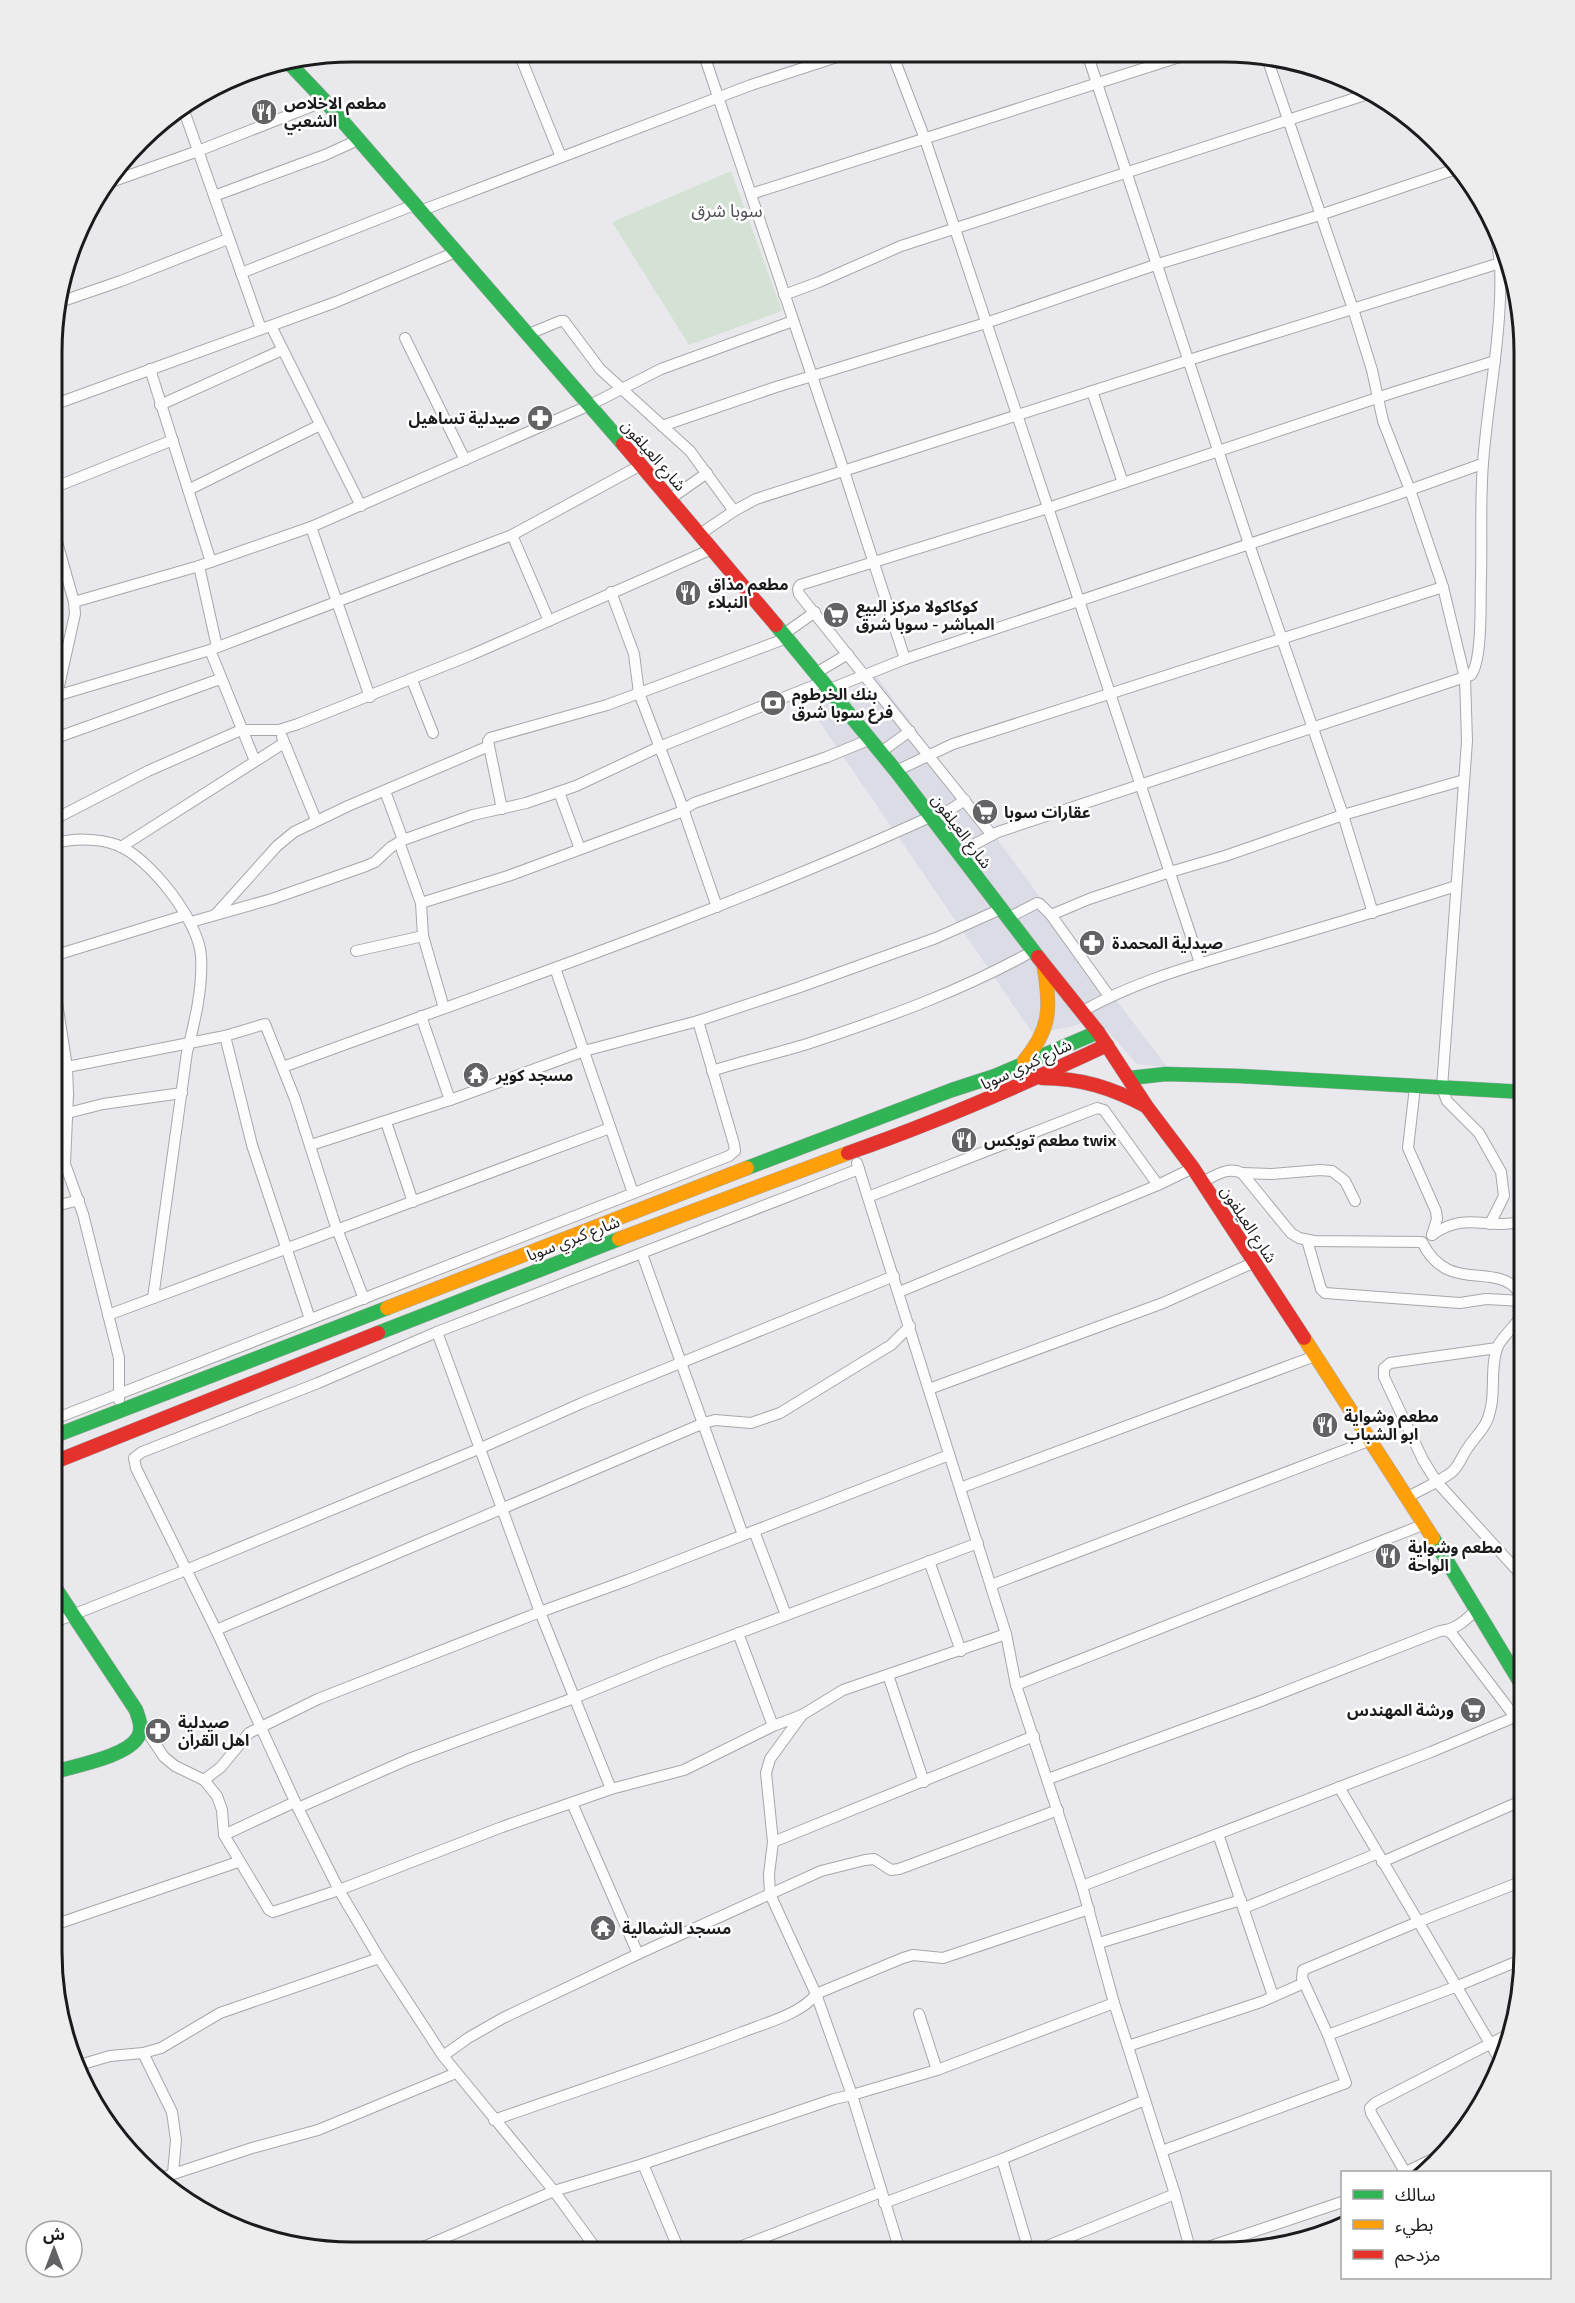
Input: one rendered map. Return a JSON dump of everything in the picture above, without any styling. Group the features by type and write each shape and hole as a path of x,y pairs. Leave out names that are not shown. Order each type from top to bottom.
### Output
{"main road":[{"name":"شارع العيلفون","path":"293,67 529,334 786,636 871,739 1098,1032 1147,1107 1193,1168 1371,1440 1425,1524 1514,1672"},
{"path":"1020,1065 1038,1045 1045,1030 1048,1002 1044,965"},
{"name":"شارع كبري سوبا","path":"62,1433 640,1211 756,1164 995,1076 1098,1032"},
{"name":"شارع كبري سوبا","path":"62,1459 513,1279 948,1116 1107,1045"},
{"path":"1130,1078 1166,1074 1239,1076 1514,1092"},
{"path":"1037,1078 1070,1078 1094,1082 1147,1107"},
{"path":"756,1164 765,1183"},
{"path":"62,1598 124,1692 140,1721 140,1734 125,1749 62,1769"}],"street":[{"path":"522,62 561,158"},
{"path":"707,62 905,659"},
{"path":"241,273 561,158 720,97 823,62"},
{"path":"896,62 925,138 1200,963"},
{"path":"1091,62 1373,913"},
{"path":"750,194 1164,62"},
{"path":"1270,65 1353,309 1391,442 1443,587 1465,678 1467,741 1442,1088 1447,1101 1479,1133 1501,1172 1504,1196 1490,1224"},
{"path":"784,295 902,246 1361,96"},
{"path":"119,179 198,152 325,101"},
{"path":"185,114 241,273 266,328 282,350 361,506"},
{"path":"214,196 325,155 358,140"},
{"path":"662,426 1450,171"},
{"path":"66,300 228,239"},
{"path":"62,402 266,328 399,277 456,252"},
{"path":"700,534 756,499 1499,261"},
{"path":"958,853 992,835 1471,675 1477,664 1482,537 1482,464 1495,361 1502,271"},
{"path":"529,334 562,320 600,369 685,446 734,511"},
{"path":"74,602 199,566 311,527 590,405 661,369 793,321"},
{"path":"405,338 465,460"},
{"path":"160,405 282,350"},
{"path":"992,835 798,591 800,585 1048,508 1495,361"},
{"path":"150,369 211,562"},
{"path":"1092,391 1123,483"},
{"path":"188,490 320,425"},
{"path":"62,484 173,440"},
{"path":"62,954 272,899 366,866 378,860 401,841 473,815 559,792 659,747 823,682 865,675 905,659 1482,464"},
{"path":"62,694 214,649 512,535 641,465"},
{"path":"669,499 707,473"},
{"path":"311,527 335,602 370,697"},
{"path":"512,535 549,621"},
{"path":"62,815 148,771 241,729 279,729 370,697 712,549"},
{"path":"199,566 220,679 255,761"},
{"path":"62,568 74,602 75,614 62,673"},
{"path":"896,771 952,744 1443,587"},
{"path":"611,592 634,654 639,693 717,907"},
{"path":"502,809 489,747 488,740 491,738 607,705 786,636 815,612"},
{"path":"62,654 67,653"},
{"path":"823,682 848,654"},
{"path":"62,736 220,679"},
{"path":"412,680 433,733"},
{"path":"279,729 316,820"},
{"path":"880,752 910,731"},
{"path":"421,903 508,876 683,809 694,802 871,739"},
{"path":"122,847 284,743"},
{"path":"216,914 282,841 294,832 316,820 489,747"},
{"path":"1051,915 1089,899 1170,872 1225,856 1342,816 1464,780"},
{"path":"385,791 421,903 423,936 444,1008"},
{"path":"559,792 580,849"},
{"path":"283,1067 642,937 931,819 965,800"},
{"path":"62,842 88,840 122,847 150,870 189,919 201,955 196,1016 182,1093 153,1298"},
{"path":"1081,1012 1109,996 1164,974 1373,913 1456,886"},
{"path":"311,1145 450,1100 584,1051 698,1021 1037,903 1051,915 1109,996"},
{"path":"356,951 423,936"},
{"path":"712,1071 810,1043 917,1005 966,985 1033,951"},
{"path":"555,968 633,1193"},
{"path":"422,1016 450,1100"},
{"path":"62,1416 729,1156 735,1151 734,1144 698,1021"},
{"path":"67,1067 190,1041 225,1036 265,1024 283,1067 338,1230 364,1299"},
{"path":"225,1036 252,1145 310,1319"},
{"path":"62,1048 67,1067 68,1113 64,1158 78,1200 119,1358 118,1412"},
{"path":"1415,1087 1408,1148 1436,1211 1437,1220 1432,1235"},
{"path":"62,1114 103,1104 182,1093"},
{"path":"868,1197 1097,1108 1104,1110 1158,1185"},
{"path":"386,1122 414,1202"},
{"path":"108,1315 610,1128"},
{"path":"854,1152 991,1585 1006,1634 1016,1685 1082,1886 1114,2003 1189,2241"},
{"path":"899,1292 1158,1185 1193,1168"},
{"path":"590,2241 554,2191 443,2056 379,1958 339,1890 216,1630 136,1468 134,1458 142,1452 318,1383 437,1332 859,1169"},
{"path":"1202,1182 1226,1171 1236,1170 1242,1173 1291,1233 1307,1240 1422,1242 1448,1224 1503,1225 1514,1223"},
{"path":"1242,1173 1272,1174 1320,1170 1332,1172 1345,1181 1355,1201"},
{"path":"62,1204 78,1200"},
{"path":"1307,1240 1321,1289 1325,1293 1460,1303 1486,1299 1514,1301"},
{"path":"1422,1242 1431,1259 1446,1270 1514,1282"},
{"path":"642,1254 704,1423 748,1533 786,1615"},
{"path":"929,1389 1163,1303 1255,1262"},
{"path":"62,1620 894,1276"},
{"path":"1508,1281 1514,1287"},
{"path":"1408,1497 1452,1472 1486,1425 1491,1404 1497,1348 1514,1325"},
{"path":"216,1630 704,1423 715,1420 750,1423 780,1413 891,1345 910,1326"},
{"path":"437,1332 540,1611 611,1789"},
{"path":"1497,1348 1390,1363 1384,1368 1384,1377 1423,1460 1436,1481 1514,1566"},
{"path":"960,1488 1315,1356"},
{"path":"991,1585 1371,1440"},
{"path":"204,1780 217,1772 249,1732 360,1682 949,1455"},
{"path":"1016,1685 1425,1524"},
{"path":"224,1835 409,1759 978,1543"},
{"path":"929,1561 961,1651"},
{"path":"1048,1779 1446,1630 1462,1623 1477,1609"},
{"path":"1446,1630 1452,1634 1514,1716"},
{"path":"738,1633 773,1726"},
{"path":"140,1721 169,1762 204,1780 221,1805 224,1835 238,1862 269,1910 273,1912 339,1890 502,1827 611,1789 684,1770 773,1726 802,1715 843,1690 1006,1634"},
{"path":"888,1675 924,1782"},
{"path":"802,1715 770,1759 766,1773 773,1842 769,1874 770,1894 816,1994 852,2096 897,2241"},
{"path":"1082,1886 1431,1752 1514,1717"},
{"path":"773,1842 1034,1736"},
{"path":"1339,1787 1495,2051"},
{"path":"572,1803 638,1954"},
{"path":"1099,1943 1242,1904 1379,1858 1514,1804"},
{"path":"443,2056 468,2038 503,2018 821,1871 874,1859 885,1867 899,1869 1058,1810"},
{"path":"1218,1834 1273,1996"},
{"path":"62,1922 238,1862"},
{"path":"1162,2151 1344,2085 1346,2078 1304,1983 1301,1974 1304,1970 1514,1884"},
{"path":"494,2120 668,2061 802,2008 812,2001 816,1994 903,1958 913,1955 943,1958 1089,1909"},
{"path":"85,2064 117,2055 143,2053 170,2043 220,2013 379,1958"},
{"path":"1328,2036 1513,1963"},
{"path":"1128,2046 1261,2002 1304,1983"},
{"path":"443,2241 554,2191 643,2164 834,2099 852,2096 937,2070 1114,2003"},
{"path":"919,2014 937,2070"},
{"path":"1405,2171 1370,2108 1375,2103 1500,2039"},
{"path":"143,2053 172,2112 176,2140 173,2173"},
{"path":"168,2175 318,2130 456,2073"},
{"path":"758,2241 1002,2159 1145,2100"},
{"path":"1002,2159 1026,2241"},
{"path":"643,2164 676,2241"},
{"path":"1062,2241 1175,2194"},
{"path":"1225,2241 1341,2202"}],"shaded area":[{"path":"877,677 1167,1067 1137,1064 1095,1017 1074,1026 1033,1034 812,711"}],"green space":[{"path":"731,171 782,311 689,345 612,222"}],"traffic: fast":[{"path":"293,67 325,101 623,444"},
{"path":"776,625 896,771 1038,957"},
{"path":"747,1168 952,1090 995,1076 1098,1032"},
{"path":"1130,1078 1166,1074 1239,1076 1514,1091"},
{"path":"378,1333 619,1239"},
{"path":"62,1433 387,1308"},
{"path":"1433,1538 1514,1672"},
{"path":"62,1598 136,1710 140,1727 138,1737 123,1750 62,1770"}],"traffic: slow":[{"path":"1024,1061 1040,1038 1047,1017 1048,994 1044,967"},
{"path":"619,1239 848,1153"},
{"path":"387,1308 747,1168"},
{"path":"1304,1338 1433,1538"}],"traffic: jam":[{"path":"623,444 776,625"},
{"path":"1038,957 1098,1032 1147,1107 1193,1168 1304,1338"},
{"path":"848,1153 979,1102 1107,1045"},
{"path":"1042,1078 1096,1085 1146,1106"},
{"path":"62,1459 378,1333"}],"place":[{"name":"مطعم الاخلاص الشعبي","path":"264,112"},
{"name":"صيدلية تساهيل","path":"540,418"},
{"name":"مطعم مذاق النبلاء","path":"688,593"},
{"name":"كوكاكولا مركز البيع المباشر - سوبا شرق","path":"836,615"},
{"name":"بنك الخرطوم فرع سوبا شرق","path":"773,703"},
{"name":"عقارات سوبا","path":"985,812"},
{"name":"صيدلية المحمدة","path":"1092,943"},
{"name":"مسجد كوير","path":"476,1075"},
{"name":"مطعم تويكس twix","path":"964,1140"},
{"name":"مطعم وشواية ابو الشباب","path":"1325,1425"},
{"name":"مطعم وشواية الواحة","path":"1388,1556"},
{"name":"ورشة المهندس","path":"1473,1710"},
{"name":"صيدلية اهل القران","path":"158,1731"},
{"name":"مسجد الشمالية","path":"603,1928"}],"district":[{"name":"سوبا شرق","path":"727,211"}]}
